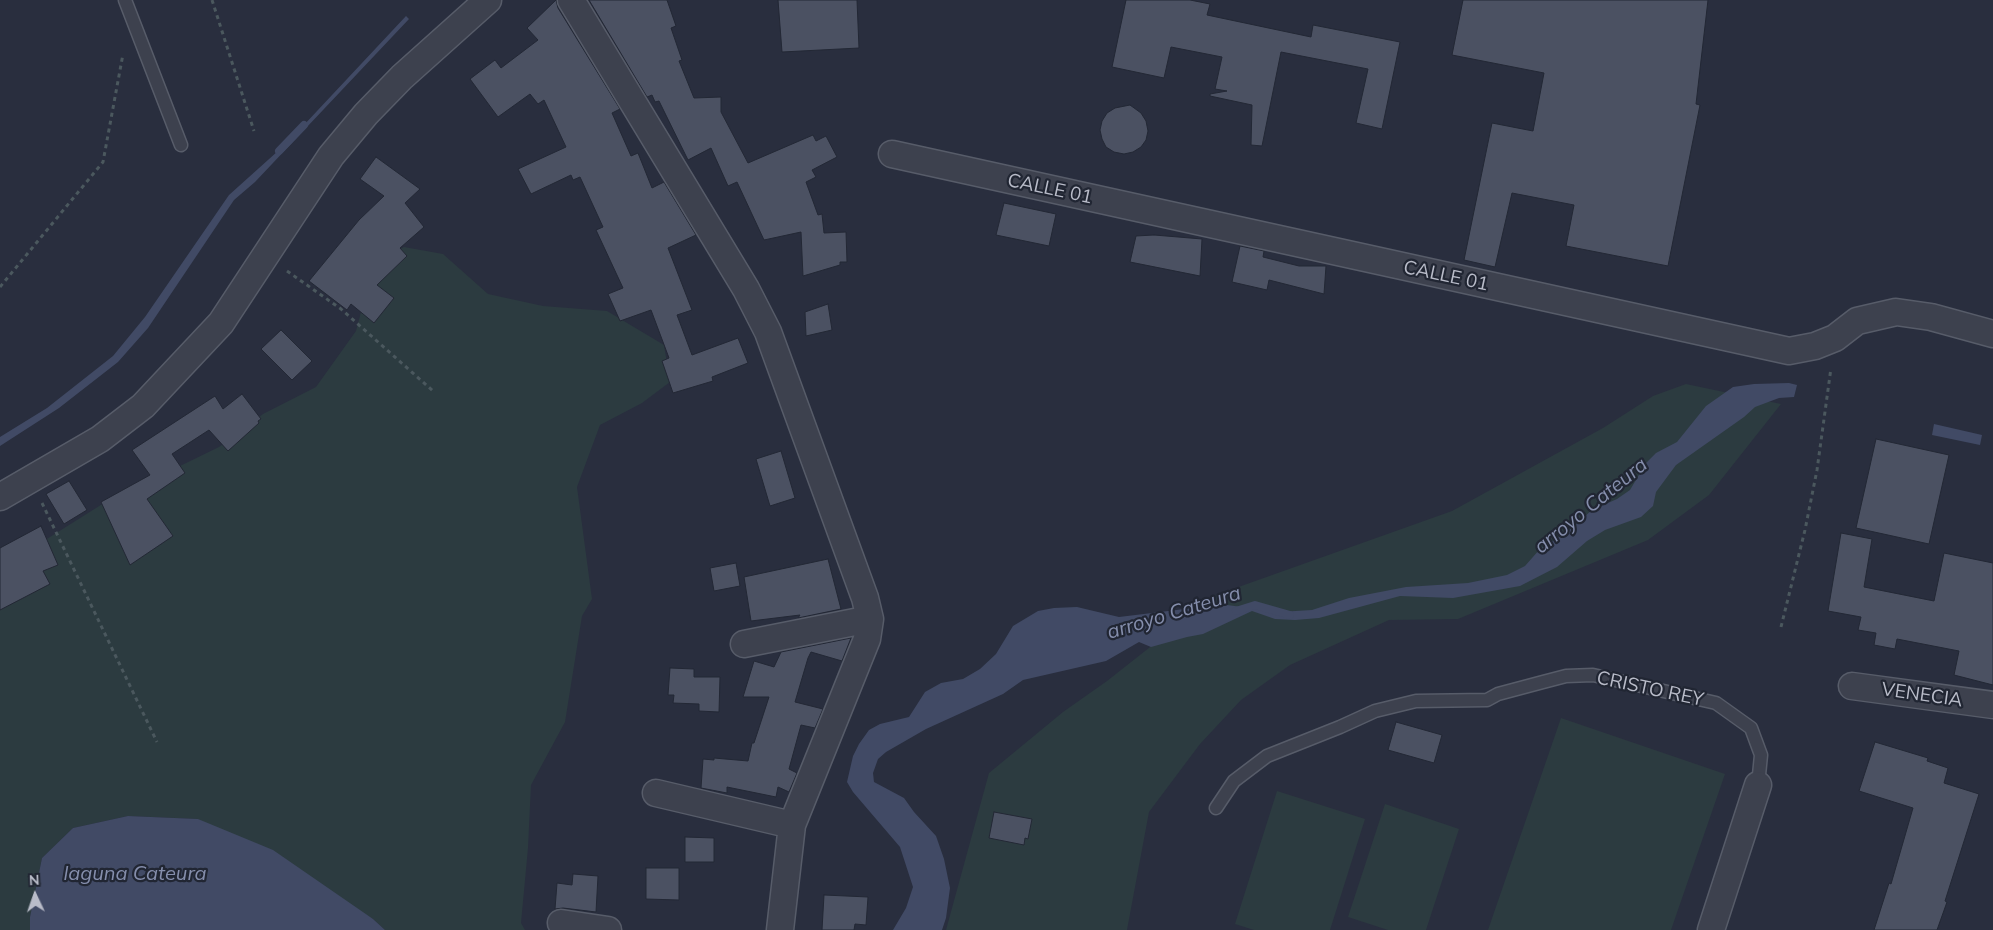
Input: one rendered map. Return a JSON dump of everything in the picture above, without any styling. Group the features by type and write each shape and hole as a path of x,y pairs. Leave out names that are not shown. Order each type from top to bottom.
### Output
{"street":[{"path":"0,498 100,439 143,406 221,323 332,156 366,114 402,77 488,0"},
{"path":"570,0 746,289 768,332 862,588 870,619 867,639 792,825 780,930"},
{"name":"CALLE 01","path":"892,154 1789,352 1814,346 1835,338 1857,322 1896,312 1931,317 1993,334"},
{"path":"744,644 870,619"},
{"name":"VENECIA","path":"1852,686 1993,705"},
{"name":"CRISTO REY","path":"1711,930 1758,785"},
{"path":"656,793 792,825"},
{"path":"561,923 608,930"}],"lane":[{"path":"125,0 181,145"},
{"name":"CRISTO REY","path":"1216,808 1234,781 1267,756 1375,711 1416,701 1487,700 1498,694 1566,676 1593,674 1716,704 1752,728 1761,755 1758,785"}],"path":[{"path":"212,0 254,131"},
{"path":"0,287 103,162 131,14"},
{"path":"266,256 341,309 433,391"},
{"path":"1781,628 1805,530 1817,470 1835,338"},
{"path":"30,480 157,742"}],"shaded area":[{"path":"404,247 443,254 488,294 543,306 607,311 664,345 670,382 642,403 600,425 577,487 592,599 582,616 565,722 531,785 528,848 521,923 525,930 385,930 373,919 198,819 128,816 73,828 42,858 30,917 30,930 0,930 0,584 42,542 104,503 219,447 263,414 316,387 356,331 374,263"},
{"path":"1686,384 1781,404 1709,495 1648,540 1458,619 1389,620 1290,665 1241,700 1200,744 1149,812 1127,930 946,930 989,773 1063,712 1107,681 1159,640 1191,623 1216,595 1452,511 1603,428 1653,396"},
{"path":"1561,718 1725,774 1671,930 1488,930"},
{"path":"1277,791 1365,819 1330,930 1254,930 1235,924"},
{"path":"1385,804 1459,829 1426,930 1388,930 1348,917"}],"water":[{"path":"406,16 409,19 255,182 234,200 148,328 118,362 59,408 0,446 0,437 47,408 113,356 145,317 229,195 288,142"},
{"path":"1789,383 1797,385 1794,397 1779,398 1755,407 1744,417 1676,465 1656,492 1653,506 1641,517 1605,530 1587,541 1557,567 1520,586 1453,598 1400,596 1319,618 1275,619 1252,611 1203,634 1151,647 1139,642 1106,661 1023,680 1003,694 926,729 886,752 878,759 873,773 874,782 904,798 936,836 944,859 950,888 946,918 942,930 893,930 906,908 913,887 900,847 853,792 847,782 853,756 869,730 880,724 909,717 925,692 941,683 963,679 980,669 996,654 1013,626 1038,611 1054,608 1077,607 1119,617 1227,605 1279,612 1312,610 1349,598 1406,587 1468,583 1507,575 1525,566 1540,549 1567,532 1592,510 1617,499 1630,490 1646,463 1656,453 1677,442 1706,406 1733,387"},
{"path":"1934,424 1982,435 1980,445 1932,435"},
{"name":"laguna Cateura","path":"128,816 198,819 273,850 373,919 385,930 30,930 30,917 42,858 73,828"}],"building":[{"path":"556,0 558,8 620,109 612,113 631,156 638,153 652,188 664,182 696,235 668,248 692,310 677,315 692,355 738,338 748,363 712,377 713,381 673,393 662,361 669,358 651,310 620,321 608,294 623,288 596,230 603,227 580,177 573,180 571,175 531,194 518,169 566,147 544,100 538,104 530,94 498,117 470,79 495,60 501,68 538,40 527,28"},
{"path":"589,0 667,0 676,26 671,28 682,60 679,61 694,98 721,97 721,112 748,163 813,135 816,141 826,136 837,157 812,170 816,177 806,182 818,215 822,214 824,233 846,232 847,262 840,262 840,265 803,276 801,232 764,240 737,182 728,186 711,148 688,160 659,101 655,102 652,95 647,97"},
{"path":"778,0 857,0 859,48 782,52"},
{"path":"1126,0 1190,0 1210,4 1207,15 1311,37 1313,25 1400,42 1382,129 1356,123 1368,69 1281,52 1262,146 1251,145 1252,105 1210,96 1210,94 1227,91 1215,89 1222,57 1171,47 1164,78 1112,67"},
{"path":"1463,0 1708,0 1696,104 1700,105 1668,266 1566,246 1574,205 1512,193 1495,267 1464,260 1492,123 1533,131 1544,73 1452,55"},
{"path":"1130,105 1141,113 1146,121 1148,131 1146,140 1141,147 1133,152 1124,154 1114,152 1106,147 1102,139 1100,130 1102,121 1107,113 1115,108"},
{"path":"376,157 420,189 405,203 424,227 400,248 407,256 377,285 394,298 374,323 351,304 347,310 309,281 359,220 384,196 360,179"},
{"path":"1004,203 1056,214 1049,246 996,235"},
{"path":"1154,235 1202,239 1200,276 1130,262 1136,236"},
{"path":"1240,246 1264,251 1263,257 1299,266 1326,266 1324,294 1269,280 1267,290 1232,282"},
{"path":"828,304 832,330 806,336 805,312"},
{"path":"281,330 312,361 292,380 261,349"},
{"path":"242,394 261,419 258,421 259,423 228,451 209,430 172,454 185,473 147,499 173,536 130,565 101,502 150,475 132,450 215,396 223,409"},
{"path":"1876,439 1949,455 1929,544 1856,528"},
{"path":"781,451 795,498 770,506 756,459"},
{"path":"69,481 87,510 64,524 46,494"},
{"path":"41,526 58,565 43,571 50,584 0,610 0,548"},
{"path":"1841,533 1872,539 1864,587 1934,601 1944,553 1993,563 1993,685 1954,675 1959,651 1897,639 1895,649 1874,645 1876,633 1858,630 1861,617 1828,611"},
{"path":"828,559 841,609 798,618 800,615 751,621 744,577"},
{"path":"736,563 740,586 714,591 710,568"},
{"path":"851,638 842,661 811,652 808,658 795,702 823,709 815,728 801,725 789,769 797,773 789,792 778,787 776,797 727,787 727,793 701,788 703,759 748,761 752,743 754,743 769,697 743,697 754,661 774,667 781,652"},
{"path":"670,668 694,669 694,677 720,677 719,712 699,711 699,704 673,703 674,695 668,695"},
{"path":"1396,722 1442,735 1434,763 1388,750"},
{"path":"1875,742 1928,758 1927,761 1948,768 1944,783 1979,794 1937,930 1874,930 1889,883 1891,884 1913,808 1859,791"},
{"path":"994,812 1032,819 1028,839 1025,838 1024,845 989,838"},
{"path":"685,837 714,838 714,862 685,862"},
{"path":"646,868 679,868 679,900 646,899"},
{"path":"573,874 598,876 596,912 563,908 555,909 557,883 572,885"},
{"path":"824,895 868,897 866,925 855,924 854,930 822,930"}],"waterway":[{"path":"279,151 304,125"},
{"name":"arroyo Cateura","path":"1236,611 1255,605 1290,615"}]}
